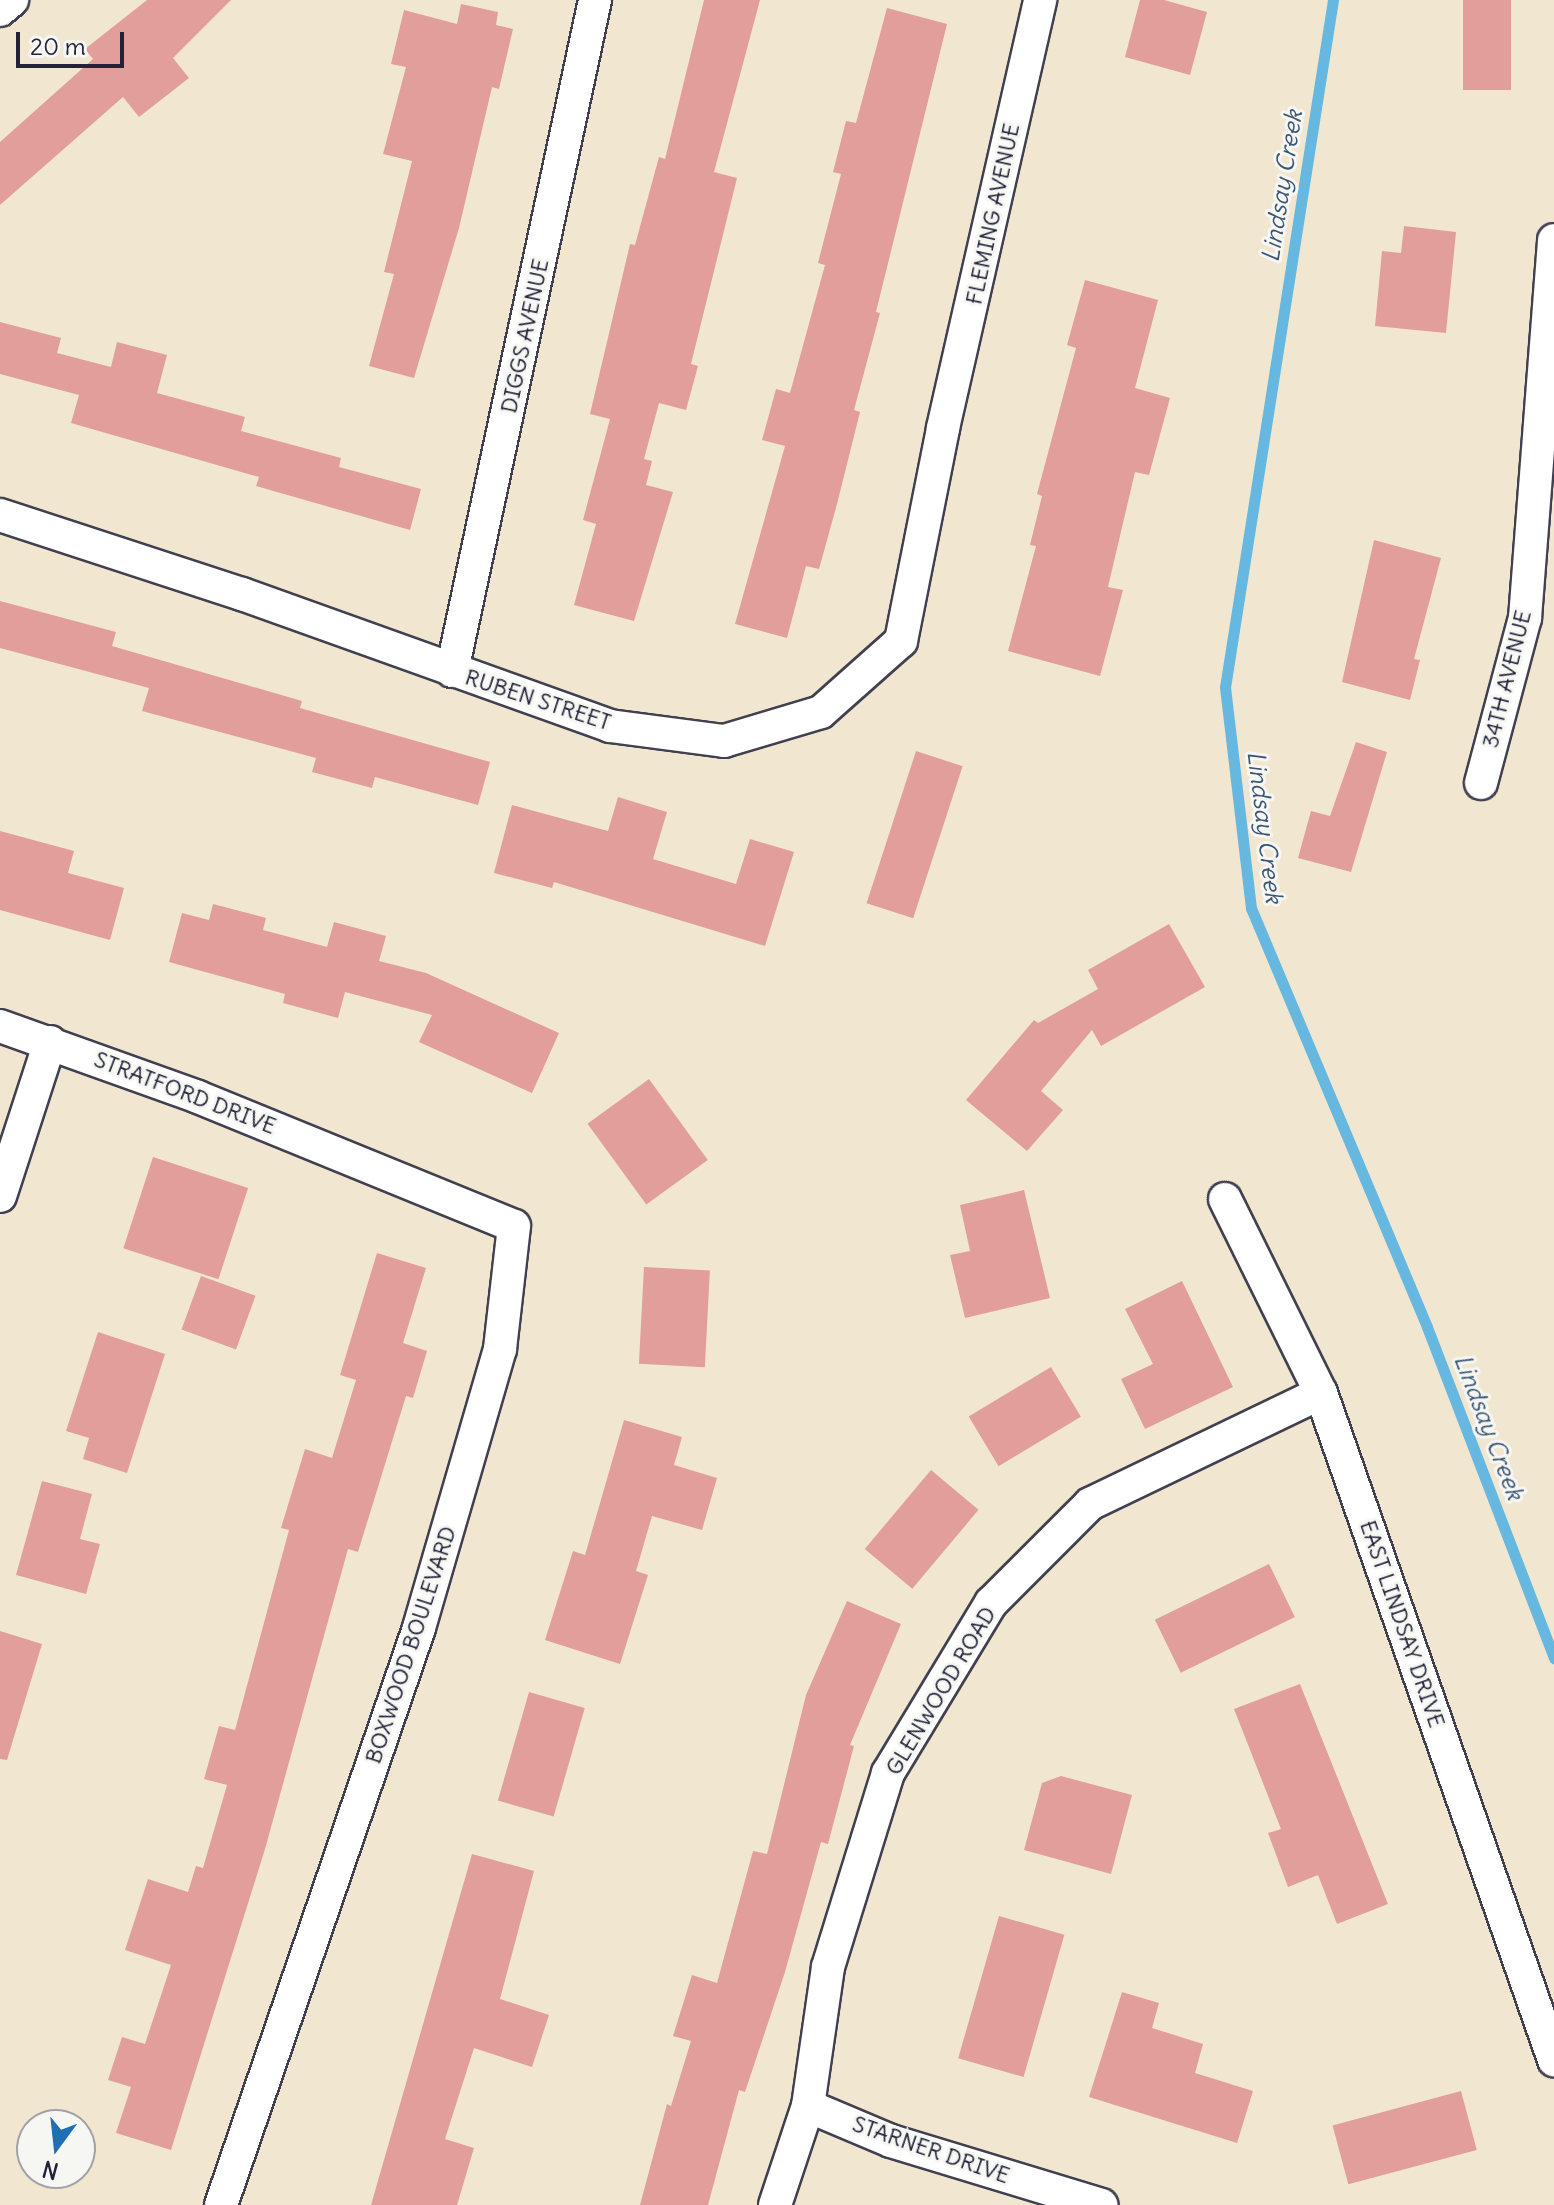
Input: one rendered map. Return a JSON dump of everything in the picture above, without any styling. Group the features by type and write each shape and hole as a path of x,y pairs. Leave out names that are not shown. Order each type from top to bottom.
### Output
{"street":[{"path":"0,10 12,0"},
{"name":"DIGGS AVENUE","path":"452,671 595,0"},
{"name":"FLEMING AVENUE","path":"943,428 1040,0"},
{"name":"34TH AVENUE","path":"1481,783 1540,622 1554,240"},
{"name":"RUBEN STREET","path":"0,515 242,594 610,726 724,741 821,712 901,641 943,428"},
{"name":"STRATFORD DRIVE","path":"0,1026 50,1042 368,1166"},
{"path":"0,1196 50,1042"},
{"name":"BOXWOOD BOULEVARD","path":"221,2205 419,1628 500,1349 514,1226 368,1166"},
{"name":"EAST LINDSAY DRIVE","path":"1225,1199 1321,1393 1554,2060"},
{"name":"GLENWOOD ROAD","path":"775,2205 808,2106 828,1967 888,1773 991,1603 1090,1504 1321,1393"},
{"name":"STARNER DRIVE","path":"808,2106 891,2141 1102,2205"}],"building":[{"path":"147,0 231,0 173,58 189,78 139,117 123,97 0,205 0,142 93,59 85,49"},
{"path":"704,0 760,0 714,172 737,178 691,364 698,366 686,410 659,403 644,459 652,461 646,485 673,492 634,621 574,605 596,524 583,520 610,419 590,414 630,244 635,245 659,157 665,159"},
{"path":"1140,0 1164,0 1207,12 1190,75 1125,57"},
{"path":"1463,0 1511,0 1511,90 1463,90"},
{"path":"461,4 498,12 496,25 513,29 499,89 492,87 459,228 414,378 369,366 394,274 384,272 412,161 383,154 406,67 391,64 404,10 457,24"},
{"path":"887,8 947,24 876,312 880,313 854,410 860,412 837,504 819,569 806,566 787,638 735,624 785,446 762,440 776,389 790,393 825,265 818,263 841,174 833,172 846,121 856,123"},
{"path":"1404,226 1456,232 1446,333 1375,326 1382,251 1401,253"},
{"path":"1085,280 1158,300 1135,388 1170,398 1149,475 1135,472 1108,587 1123,590 1100,676 1008,651 1036,546 1030,545 1042,496 1037,494 1076,348 1067,345"},
{"path":"0,322 61,338 57,353 111,367 117,342 167,355 157,393 245,417 241,431 341,458 339,467 421,489 410,530 256,486 259,477 71,423 79,395 0,374"},
{"path":"1374,540 1441,558 1414,659 1420,660 1410,700 1342,682"},
{"path":"0,601 116,632 112,646 302,701 300,708 490,762 478,805 375,777 372,788 312,772 316,758 142,711 149,688 0,648"},
{"path":"1356,742 1387,752 1351,872 1298,858 1311,811 1330,816"},
{"path":"916,751 963,766 913,918 867,903"},
{"path":"618,797 667,812 653,859 736,884 750,839 794,852 765,946 554,882 552,888 494,873 512,805 608,831"},
{"path":"0,831 74,851 68,873 124,888 110,940 0,910"},
{"path":"213,904 266,918 263,930 327,947 334,922 386,936 379,961 426,973 559,1033 532,1093 419,1042 432,1015 345,992 338,1018 283,1003 285,994 169,962 182,913 209,920"},
{"path":"1169,924 1205,987 1101,1046 1092,1030 1041,1091 1063,1110 1027,1151 966,1100 1034,1020 1038,1023 1098,989 1088,970"},
{"path":"649,1079 708,1160 646,1205 588,1124"},
{"path":"153,1157 248,1188 218,1279 123,1248"},
{"path":"1024,1190 1050,1298 965,1318 950,1255 970,1251 960,1205"},
{"path":"377,1253 426,1268 403,1343 427,1351 413,1398 406,1396 358,1552 348,1549 265,1849 171,2150 116,2133 131,2087 108,2080 122,2037 145,2044 171,1965 125,1950 148,1879 188,1892 196,1866 203,1868 227,1785 204,1779 219,1726 235,1730 289,1530 281,1528 305,1449 332,1458 356,1380 340,1375"},
{"path":"644,1267 710,1270 705,1367 639,1364"},
{"path":"201,1276 256,1296 236,1349 182,1330"},
{"path":"1182,1281 1233,1387 1145,1429 1121,1379 1153,1364 1125,1309"},
{"path":"98,1332 165,1354 127,1473 83,1459 89,1438 66,1431"},
{"path":"1051,1367 1081,1417 999,1466 969,1416"},
{"path":"624,1420 682,1437 674,1465 717,1478 702,1530 652,1516 636,1571 648,1575 620,1664 545,1640 573,1551 585,1555"},
{"path":"931,1470 978,1510 912,1589 865,1549"},
{"path":"42,1481 92,1494 80,1539 100,1544 86,1594 16,1575"},
{"path":"1269,1564 1295,1617 1181,1673 1155,1620"},
{"path":"847,1601 901,1624 850,1745 854,1746 828,1844 821,1842 785,1972 745,2092 739,2090 708,2205 640,2205 667,2104 671,2106 691,2041 673,2036 692,1975 717,1983 753,1851 767,1854 806,1695"},
{"path":"0,1631 42,1644 7,1760 0,1759"},
{"path":"1300,1684 1388,1904 1337,1924 1318,1875 1288,1887 1268,1833 1281,1829 1234,1709"},
{"path":"529,1692 585,1708 554,1817 498,1801"},
{"path":"1061,1776 1132,1795 1111,1874 1024,1850 1042,1783"},
{"path":"472,1854 534,1871 500,1999 549,2015 532,2067 474,2048 445,2139 474,2148 457,2205 371,2205"},
{"path":"999,1916 1064,1935 1024,2077 958,2058"},
{"path":"1122,1992 1159,2003 1152,2028 1203,2044 1195,2073 1253,2091 1237,2143 1089,2097"},
{"path":"1461,2091 1477,2150 1348,2184 1333,2125"}],"waterway":[{"name":"Lindsay Creek","path":"1333,0 1225,687 1251,908 1427,1327 1554,1658"}]}
